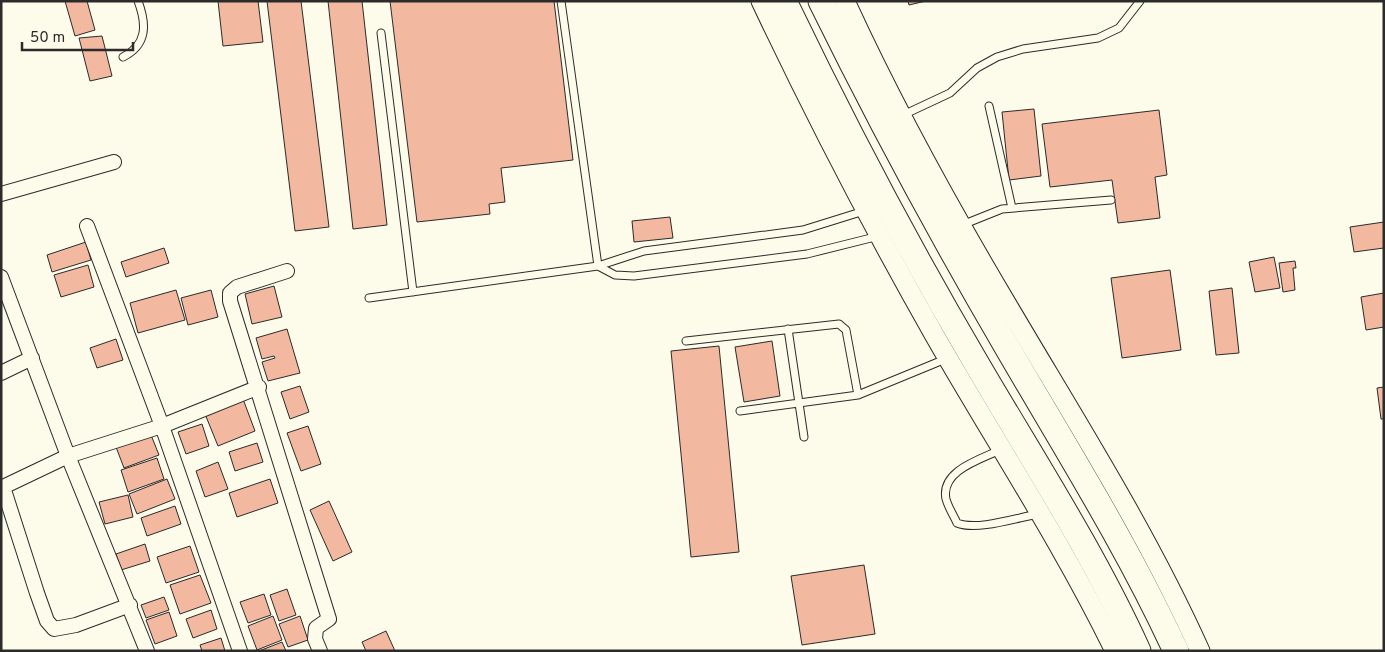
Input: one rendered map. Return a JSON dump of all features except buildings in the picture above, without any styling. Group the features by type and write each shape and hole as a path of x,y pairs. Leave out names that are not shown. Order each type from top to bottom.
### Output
{"highway":[{"path":"784,1 898,223 940,300 1085,546 1138,651"},
{"path":"821,1 894,146 971,286 1121,543 1176,651"}],"street":[{"path":"761,1 879,236 948,358 1081,582 1115,651"},
{"path":"845,1 902,115 962,225 1132,518 1200,651"},
{"path":"1,194 114,162"},
{"path":"87,226 162,426 240,651"},
{"path":"287,271 236,287 230,294 230,301 259,387 329,619 316,628 315,639 320,651"},
{"path":"1,276 68,456 147,651"},
{"path":"1,373 32,358"},
{"path":"130,606 76,625 54,629 47,621 40,602 2,485 68,456 162,426 259,387"}],"lane":[{"path":"123,57 136,50 143,40 143,22 138,1"},
{"path":"560,1 598,266"},
{"path":"902,115 950,93 977,68 997,57 1023,49 1066,45 1105,35 1119,28 1140,1"},
{"path":"381,33 413,292"},
{"path":"990,106 1012,208"},
{"path":"962,225 1002,209 1111,200"},
{"path":"369,298 598,266 644,251 803,230 866,211"},
{"path":"598,266 615,275 634,276 807,254 879,236"},
{"path":"686,341 833,324 844,326 858,395"},
{"path":"788,329 804,437"},
{"path":"740,412 858,395 948,358"},
{"path":"1002,448 960,470 949,479 945,488 946,500 957,523 966,527 979,526 1041,513"}]}
